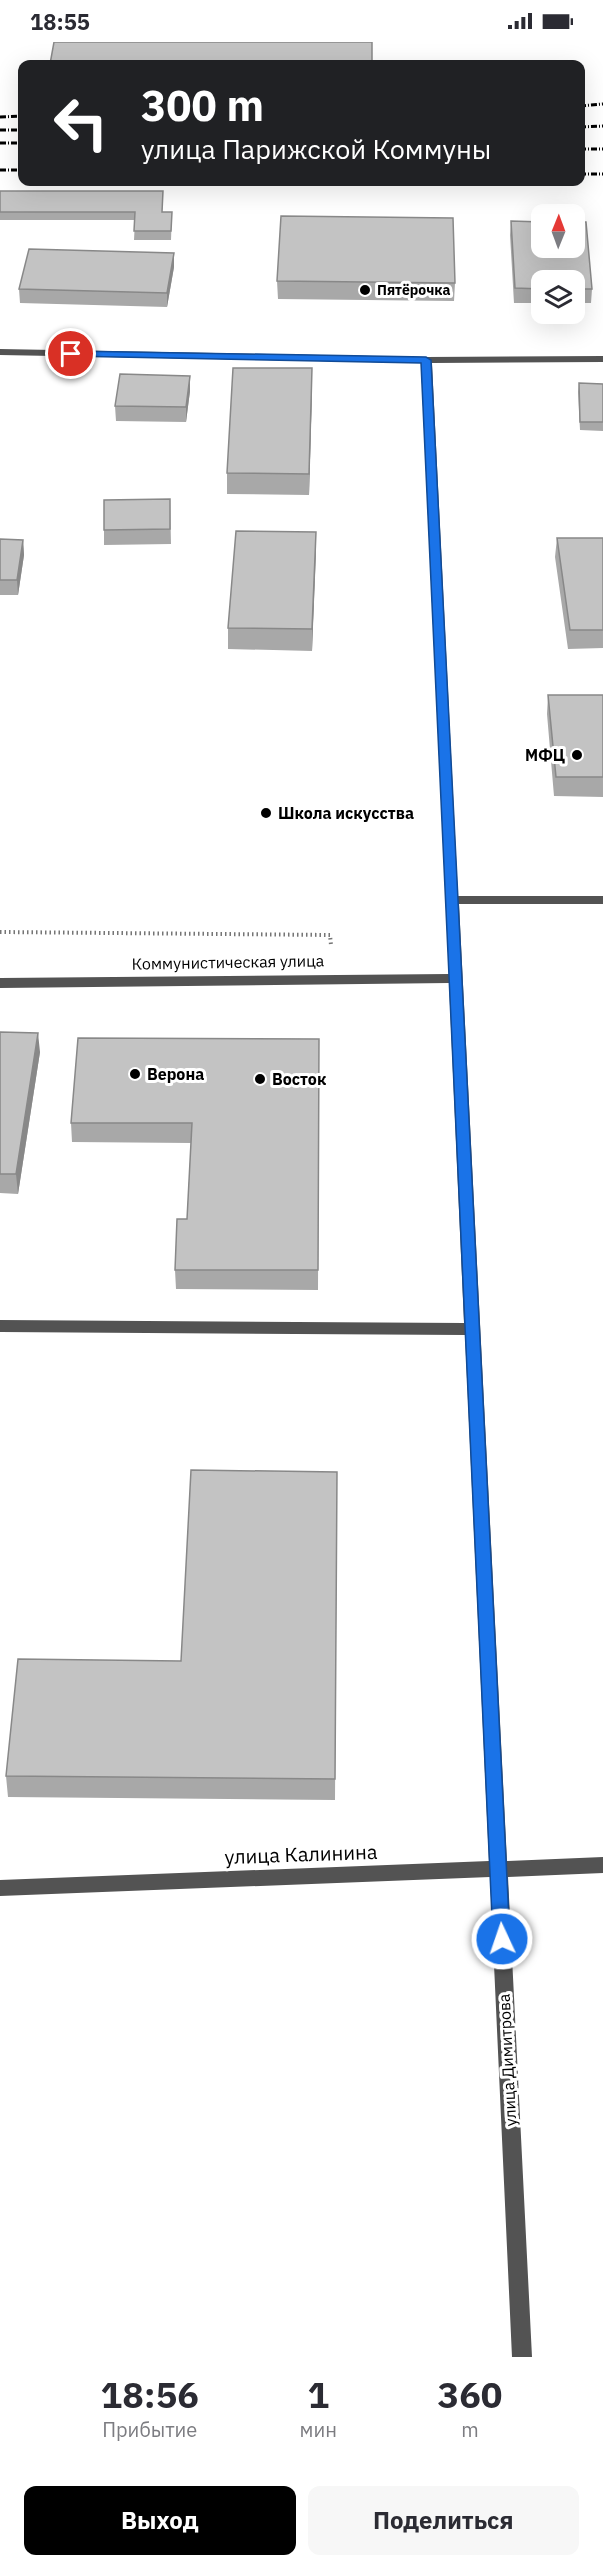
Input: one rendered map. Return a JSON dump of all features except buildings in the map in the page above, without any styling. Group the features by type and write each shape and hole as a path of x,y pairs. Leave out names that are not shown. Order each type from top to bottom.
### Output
{"street":[{"path":"0,352 426,360 603,359"},
{"name":"улица Димитрова","path":"426,360 522,2357"},
{"path":"452,900 603,900"},
{"name":"Коммунистическая улица","path":"0,982 455,978"},
{"path":"0,1326 472,1329"},
{"name":"улица Калинина","path":"0,1888 498,1870 603,1864"}],"path":[{"path":"0,932 330,935 333,979"}],"railway":[{"path":"585,106 603,104"},
{"path":"0,117 18,116"},
{"path":"585,127 603,126"},
{"path":"0,130 18,130"},
{"path":"0,143 18,143"},
{"path":"585,149 603,149"},
{"path":"0,170 18,170"},
{"path":"585,174 603,174"}],"place":[{"name":"Пятёрочка","path":"365,290"},
{"name":"МФЦ","path":"577,755"},
{"name":"Школа искусства","path":"266,813"},
{"name":"Верона","path":"135,1074"},
{"name":"Восток","path":"260,1079"}],"route":[{"path":"71,354 426,360 502,1939"}]}
